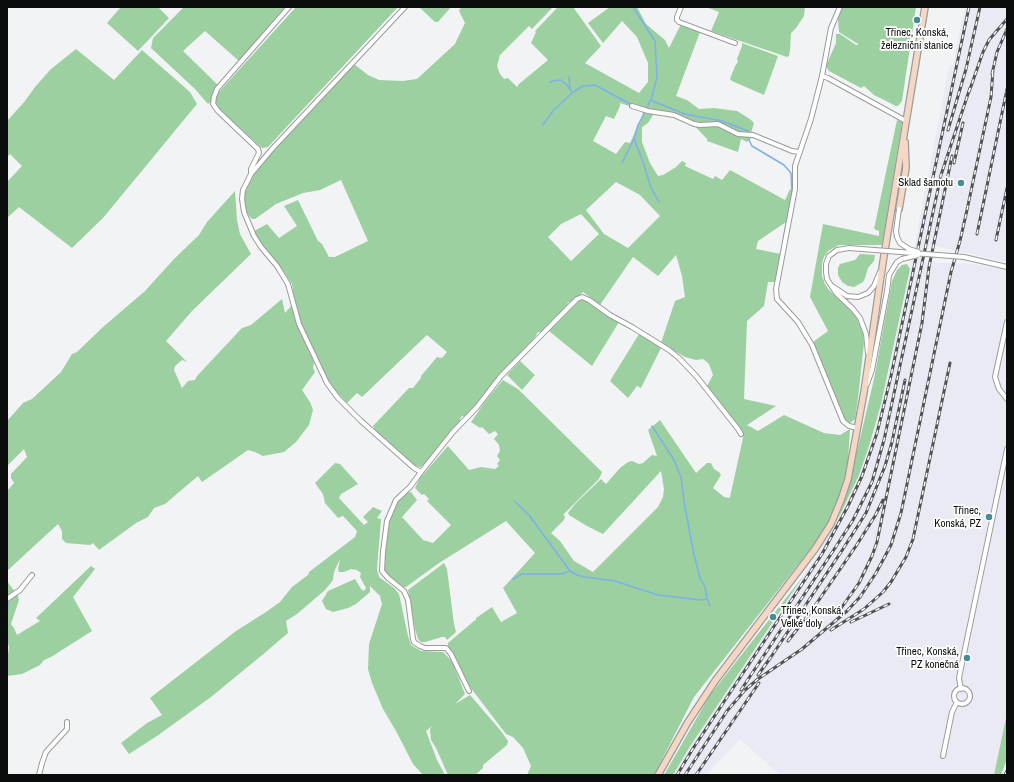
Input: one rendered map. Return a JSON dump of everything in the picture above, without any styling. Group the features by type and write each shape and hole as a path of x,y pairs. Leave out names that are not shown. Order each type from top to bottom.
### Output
{"main road":[{"path":"658,775 704,698 739,649 815,549 831,524 841,500 848,479 858,428 883,262 925,7"},
{"path":"898,209 906,168 904,133"}],"street":[{"path":"251,174 251,169 259,153 258,149 218,112 213,104 214,97 217,89 290,7"},
{"path":"405,7 272,148 251,174 242,198 244,212 258,241 277,266 288,284 299,324 327,383 338,398 360,420 414,468 421,472"},
{"path":"681,7 676,17 679,22 735,43"},
{"path":"840,7 831,28 822,76 795,166 795,189 776,289 777,299 798,322 812,345 843,421 849,426 858,428"},
{"path":"822,76 906,121"},
{"path":"632,106 674,115 694,124 718,124 738,134 751,134 792,151 799,152"},
{"path":"898,209 896,230 900,243 909,249 922,254"},
{"path":"868,362 866,334 860,318 836,293 827,279 826,264 829,256 837,250 849,248 964,257 1007,266"},
{"path":"864,392 872,370 889,275 897,262 902,259 922,254"},
{"path":"832,286 847,296 858,297 868,293 874,286 883,262"},
{"path":"469,691 451,654 446,648 425,648 414,642 412,639 408,600 404,592 382,571 387,520 396,500 410,487 453,432 477,407 501,376 577,299 582,298 589,300 610,315 669,350 679,358 697,377 741,434"},
{"path":"1007,322 995,377 999,389 1007,399"},
{"path":"961,689 959,678 1007,449"},
{"path":"9,598 20,590 32,575"},
{"path":"961,689 967,691 969,698 966,703 963,704 957,702 954,696 955,693 961,689"},
{"path":"943,756 952,712 957,702"},
{"path":"39,775 46,752 66,729 68,722"}],"shaded area":[{"path":"965,7 1007,7 1007,262 935,246 924,246 920,262 972,264 1007,270 1007,713 994,775 780,775 740,739 706,775 673,775 689,748 819,552 845,505 859,475 873,432 888,375 949,67 953,65"}],"green space":[{"path":"121,7 158,7 169,18 138,51 107,23"},
{"path":"184,7 288,7 239,61 205,31 183,51 218,85 213,93 212,101 208,104 195,89 151,48 153,38"},
{"path":"296,7 398,7 268,147 262,148 220,110 216,105 215,100 218,93"},
{"path":"419,7 451,7 438,22 435,22"},
{"path":"462,7 553,7 532,29 529,26 500,55 497,66 500,74 504,79 508,78 517,87 548,60 531,43 536,32 535,31 558,7 573,7 601,46 585,63 639,93 648,82 648,63 637,37 622,21 603,43 588,23 610,7 637,7 646,24 665,40 669,48 681,24 700,32 676,96 687,100 699,109 714,108 737,111 754,123 749,140 747,142 741,139 738,152 707,141 707,139 689,120 655,112 648,123 642,127 642,142 650,163 658,176 663,175 676,167 682,161 686,163 685,166 713,179 715,176 722,180 730,170 785,200 790,189 794,192 786,222 758,241 756,249 781,254 775,282 768,282 764,306 747,321 744,399 776,406 747,425 758,431 784,415 824,433 840,435 850,429 848,460 840,498 822,534 694,697 654,775 527,775 531,766 523,748 513,737 506,734 467,683 457,660 448,648 448,643 476,620 476,618 492,607 501,622 517,613 503,588 535,553 506,521 439,563 406,587 403,587 386,574 383,564 388,524 395,506 406,493 411,492 417,500 402,517 423,540 433,543 451,525 427,501 429,499 415,488 420,478 448,446 469,470 481,467 495,469 499,466 497,464 500,460 497,456 500,451 499,445 494,439 498,434 495,431 489,434 482,427 480,428 471,422 487,399 503,380 518,389 602,472 598,480 563,515 565,516 564,520 551,533 560,541 574,561 593,572 658,507 663,497 664,489 661,471 603,534 587,526 568,513 575,504 601,479 606,484 620,468 628,462 632,461 639,464 643,463 652,455 657,456 648,430 660,420 696,473 707,463 711,463 714,469 721,475 713,488 724,497 730,497 743,438 741,429 707,386 713,375 709,364 703,359 696,360 685,357 661,343 675,301 685,297 682,276 676,255 658,276 633,257 600,305 583,292 570,303 568,302 567,306 541,332 538,332 533,340 502,373 472,410 465,417 462,416 460,419 461,422 426,464 420,467 411,463 375,430 373,426 409,388 413,388 437,357 442,358 447,352 427,335 362,397 357,393 347,403 324,376 296,310 292,284 263,246 254,231 267,224 279,238 297,226 284,206 298,200 318,241 322,244 329,257 335,257 368,241 341,180 320,190 303,193 276,204 255,219 252,219 247,213 245,206 245,193 247,187 264,160 354,64 368,75 379,80 403,81 417,79 455,44 465,23 459,10","holes":["620,103 632,107 643,114 630,143 625,142 616,154 593,141 606,116 614,119","616,182 640,195 660,216 628,248 604,234 586,210","581,214 599,234 571,261 548,237 561,224"]},
{"path":"706,7 805,7 804,16 791,33 789,56 787,57 711,31 719,12"},
{"path":"842,7 916,7 902,101 898,106 874,95 864,86 861,88 829,71 826,66 836,43 836,34 840,34 858,45 839,32 837,19"},
{"path":"742,43 778,56 764,95 730,79 738,62 737,59"},
{"path":"76,49 114,80 142,50 190,92 197,104 103,218 72,248 19,207 7,218 7,182 22,166 10,154 7,157 7,121 50,70"},
{"path":"897,120 902,122 882,245 839,245 828,251 822,263 822,276 825,284 829,290 856,316 863,333 864,343 855,419 850,423 845,420 813,342 828,331 810,297 823,224 879,236 879,231 874,229"},
{"path":"235,191 237,220 240,234 251,254 192,311 166,341 187,362 182,360 175,366 174,370 182,388 188,381 195,380 242,328 251,325 282,299 285,313 292,305 314,363 313,368 315,372 302,390 310,402 313,410 309,425 296,442 284,452 263,456 248,450 202,482 198,476 165,504 154,508 148,517 136,523 99,550 93,543 90,545 66,543 62,539 62,531 58,524 7,571 7,491 14,483 11,478 11,474 27,457 24,449 7,466 7,421 23,403 32,399 61,372 72,354 77,352 103,327 145,291 174,259 199,235 207,222"},
{"path":"860,254 875,255 874,261 868,268 863,282 854,287 848,286 842,282 838,275 838,268 840,264 855,260"},
{"path":"907,264 910,269 881,404 859,475 838,519 848,490 874,379 892,281 897,270 902,265"},
{"path":"580,300 585,300 619,322 592,366 549,331"},
{"path":"639,334 661,348 641,388 637,386 628,398 610,381"},
{"path":"520,361 535,375 522,390 507,375"},
{"path":"335,463 340,464 358,484 341,494 339,498 364,525 368,522 363,517 373,507 382,511 377,518 381,519 377,569 379,577 394,588 399,594 411,645 421,651 443,652 452,661 465,694 455,704 470,695 501,731 508,741 507,745 483,765 483,768 475,775 448,775 431,740 430,729 432,726 426,731 437,760 445,775 423,775 413,764 383,709 368,669 369,644 382,604 380,596 370,586 370,592 356,604 333,612 326,609 322,601 328,591 355,579 361,589 364,591 366,588 360,577 361,573 357,570 351,569 344,572 339,572 338,569 340,559 334,572 333,580 325,590 297,614 286,621 288,633 211,697 157,736 129,754 121,743 147,723 162,715 150,698 236,631 280,602 292,587 308,575 309,572 355,537 357,531 343,516 338,518 325,503 323,494 315,483"},
{"path":"444,563 447,569 456,632 447,640 445,637 442,637 421,642 418,639 415,629 408,590"},
{"path":"91,566 95,569 73,597 92,631 44,660 40,665 22,674 7,676 9,647 8,644 7,649 7,581 18,596 19,600 11,624 17,635 40,621 36,618"},
{"path":"804,575 689,748 673,775 664,775 710,695"},
{"path":"1007,713 1007,759 1001,775 994,775"}],"waterway":[{"path":"633,7 655,41 657,77 651,100"},
{"path":"569,76 570,88"},
{"path":"550,82 561,80 572,92"},
{"path":"543,125 553,111 572,93 583,86 595,85 632,105"},
{"path":"647,109 650,100 685,114 722,121 748,131 751,135 749,140 752,146 784,165 791,173 792,194 784,235"},
{"path":"645,112 638,125 634,139 651,188 659,202"},
{"path":"622,163 634,139"},
{"path":"652,426 674,460 681,477 694,555 700,578 705,587 707,598"},
{"path":"514,501 529,515 570,571 577,575 615,581 658,595 701,600 707,599 710,606"},
{"path":"513,579 522,574 561,574 570,571"},
{"path":"7,592 7,615"}],"railway":[{"path":"677,775 822,554 848,506 862,476 877,433 891,376 969,7"},
{"path":"948,130 966,69 980,7"},
{"path":"969,92 983,52 989,40 1007,19"},
{"path":"992,74 997,52 1007,29"},
{"path":"685,775 727,711 745,690 758,679 802,649 847,611 860,597 876,573 891,545 901,513 951,272 967,210 991,97 993,70"},
{"path":"741,690 853,520 872,482 884,440 941,175 970,88"},
{"path":"977,234 1007,89"},
{"path":"954,163 963,123"},
{"path":"839,611 859,583 877,542 922,323 929,267 952,156"},
{"path":"996,240 1007,188"},
{"path":"831,630 864,609 883,592 906,557 913,539 950,363"},
{"path":"758,675 866,513 885,466 892,442 905,380"},
{"path":"788,641 810,613 856,546 883,500"},
{"path":"851,622 889,604"},
{"path":"696,775 759,683"},
{"path":"1005,775 1007,771"}],"place":[{"name":"Třinec, Konská, železniční stanice","path":"917,20"},
{"name":"Sklad šamotu","path":"961,183"},
{"name":"Třinec, Konská, PZ","path":"989,517"},
{"name":"Třinec, Konská, Velké doly","path":"773,617"},
{"name":"Třinec, Konská, PZ konečná","path":"967,658"}]}
